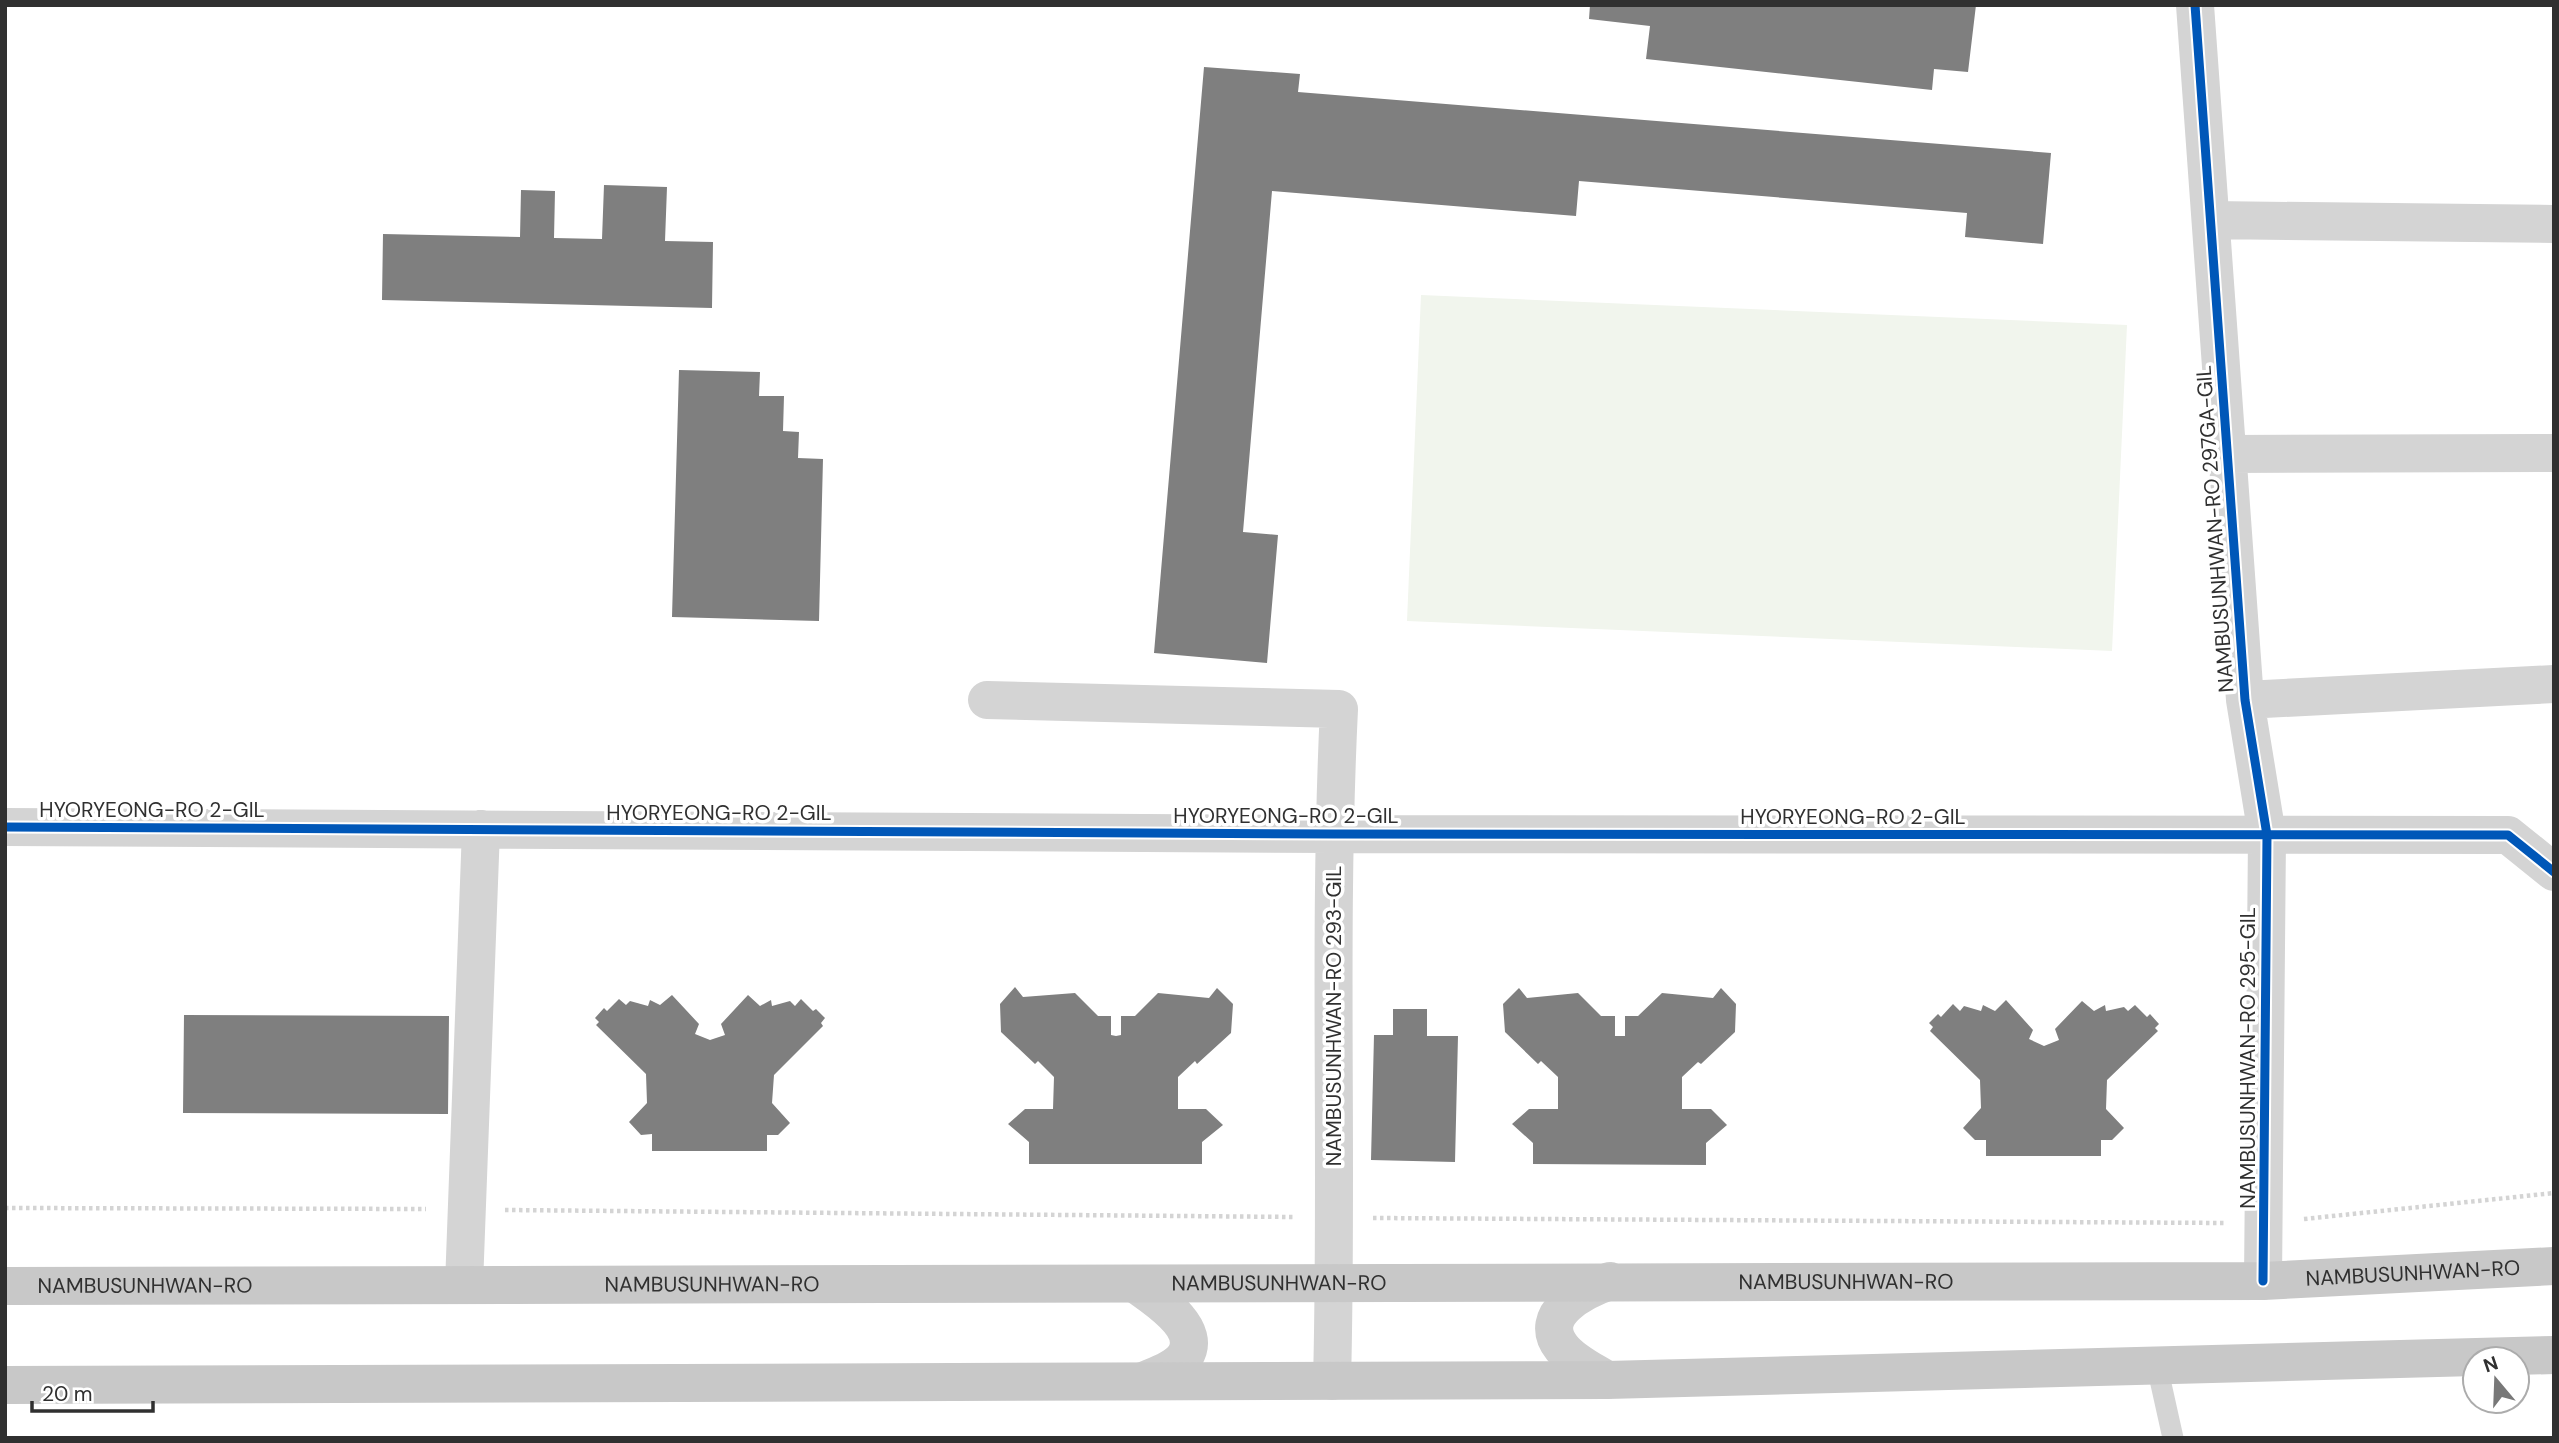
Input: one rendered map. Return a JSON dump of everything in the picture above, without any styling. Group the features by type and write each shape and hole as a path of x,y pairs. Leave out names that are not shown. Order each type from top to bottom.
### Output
{"main road":[{"name":"NAMBUSUNHWAN-RO","path":"5,1286 2263,1281 2554,1266"},
{"path":"1606,1380 1579,1363 1563,1349 1555,1336 1556,1318 1563,1306 1586,1289 1610,1281"},
{"path":"1137,1285 1178,1318 1186,1330 1189,1346 1185,1357 1168,1370 1143,1381"},
{"path":"5,1385 1606,1380 2554,1355"}],"street":[{"name":"NAMBUSUNHWAN-RO 297GA-GIL","path":"2195,5 2245,700 2267,835"},
{"path":"2211,220 2554,224"},
{"name":"NAMBUSUNHWAN-RO 297GA-GIL","path":"2227,454 2554,453"},
{"name":"NAMBUSUNHWAN-RO 297GA-GIL","path":"2245,700 2554,684"},
{"name":"NAMBUSUNHWAN-RO 293-GIL","path":"987,700 1339,709 1333,834 1332,1381"},
{"name":"HYORYEONG-RO 2-GIL","path":"5,827 1333,834 2508,835 2554,872"},
{"path":"464,1286 481,829"},
{"name":"NAMBUSUNHWAN-RO 295-GIL","path":"2263,1281 2267,835"}],"lane":[{"path":"2157,1366 2173,1438"}],"path":[{"path":"5,1208 2264,1223 2554,1193"}],"shaded area":[{"path":"1421,295 2127,325 2112,651 1407,621"}],"building":[{"path":"1590,5 1976,5 1968,72 1934,69 1932,90 1646,59 1650,26 1589,19"},
{"path":"1204,67 1300,74 1298,92 2051,153 2043,244 1965,237 1967,213 1579,181 1576,216 1272,191 1243,532 1278,535 1267,663 1154,653"},
{"path":"604,185 667,187 665,241 713,242 712,308 382,300 383,234 520,237 521,190 555,191 554,238 602,239"},
{"path":"679,370 760,372 759,396 784,396 783,431 799,432 798,458 823,459 819,621 672,617"},
{"path":"1015,987 1023,997 1075,993 1098,1016 1111,1016 1111,1035 1116,1036 1121,1035 1121,1016 1135,1016 1158,993 1209,998 1217,988 1233,1004 1231,1033 1197,1064 1195,1061 1178,1077 1178,1109 1206,1109 1223,1125 1202,1142 1202,1164 1029,1164 1029,1142 1008,1124 1025,1109 1053,1109 1054,1077 1038,1061 1035,1064 1001,1032 1000,1004"},
{"path":"1519,988 1527,998 1578,993 1601,1016 1615,1016 1615,1036 1625,1036 1625,1016 1638,1016 1662,993 1713,998 1721,988 1736,1004 1735,1032 1701,1064 1698,1062 1682,1077 1682,1109 1711,1109 1727,1125 1706,1143 1706,1165 1533,1164 1533,1143 1512,1124 1529,1109 1558,1109 1558,1077 1541,1061 1538,1064 1505,1032 1503,1004"},
{"path":"672,995 699,1024 695,1034 710,1040 725,1035 721,1024 748,995 760,1006 771,1000 772,1006 790,1001 795,1006 801,999 825,1018 821,1023 823,1026 774,1075 772,1103 790,1123 778,1135 767,1135 767,1151 652,1151 652,1134 641,1135 629,1122 647,1103 646,1074 596,1025 599,1022 595,1018 604,1008 607,1011 619,999 626,1005 630,1001 648,1006 650,1000 660,1005"},
{"path":"2006,1000 2033,1030 2029,1039 2044,1046 2059,1040 2055,1029 2082,1001 2094,1011 2105,1005 2106,1011 2124,1007 2128,1011 2135,1005 2147,1017 2150,1014 2159,1024 2155,1028 2158,1031 2107,1080 2106,1109 2124,1128 2112,1140 2101,1140 2101,1156 1986,1156 1986,1140 1975,1140 1963,1128 1981,1108 1980,1080 1930,1031 1933,1027 1929,1023 1938,1014 1941,1017 1953,1004 1960,1011 1964,1006 1981,1011 1983,1005 1995,1011"},
{"path":"1393,1009 1427,1009 1427,1036 1458,1036 1455,1162 1371,1160 1374,1035 1393,1035"},
{"path":"184,1015 449,1016 448,1114 183,1113"}],"cycle path":[{"path":"2195,5 2245,700 2267,835 2263,1281"},
{"path":"5,827 1333,834 2508,835 2554,872"}]}
